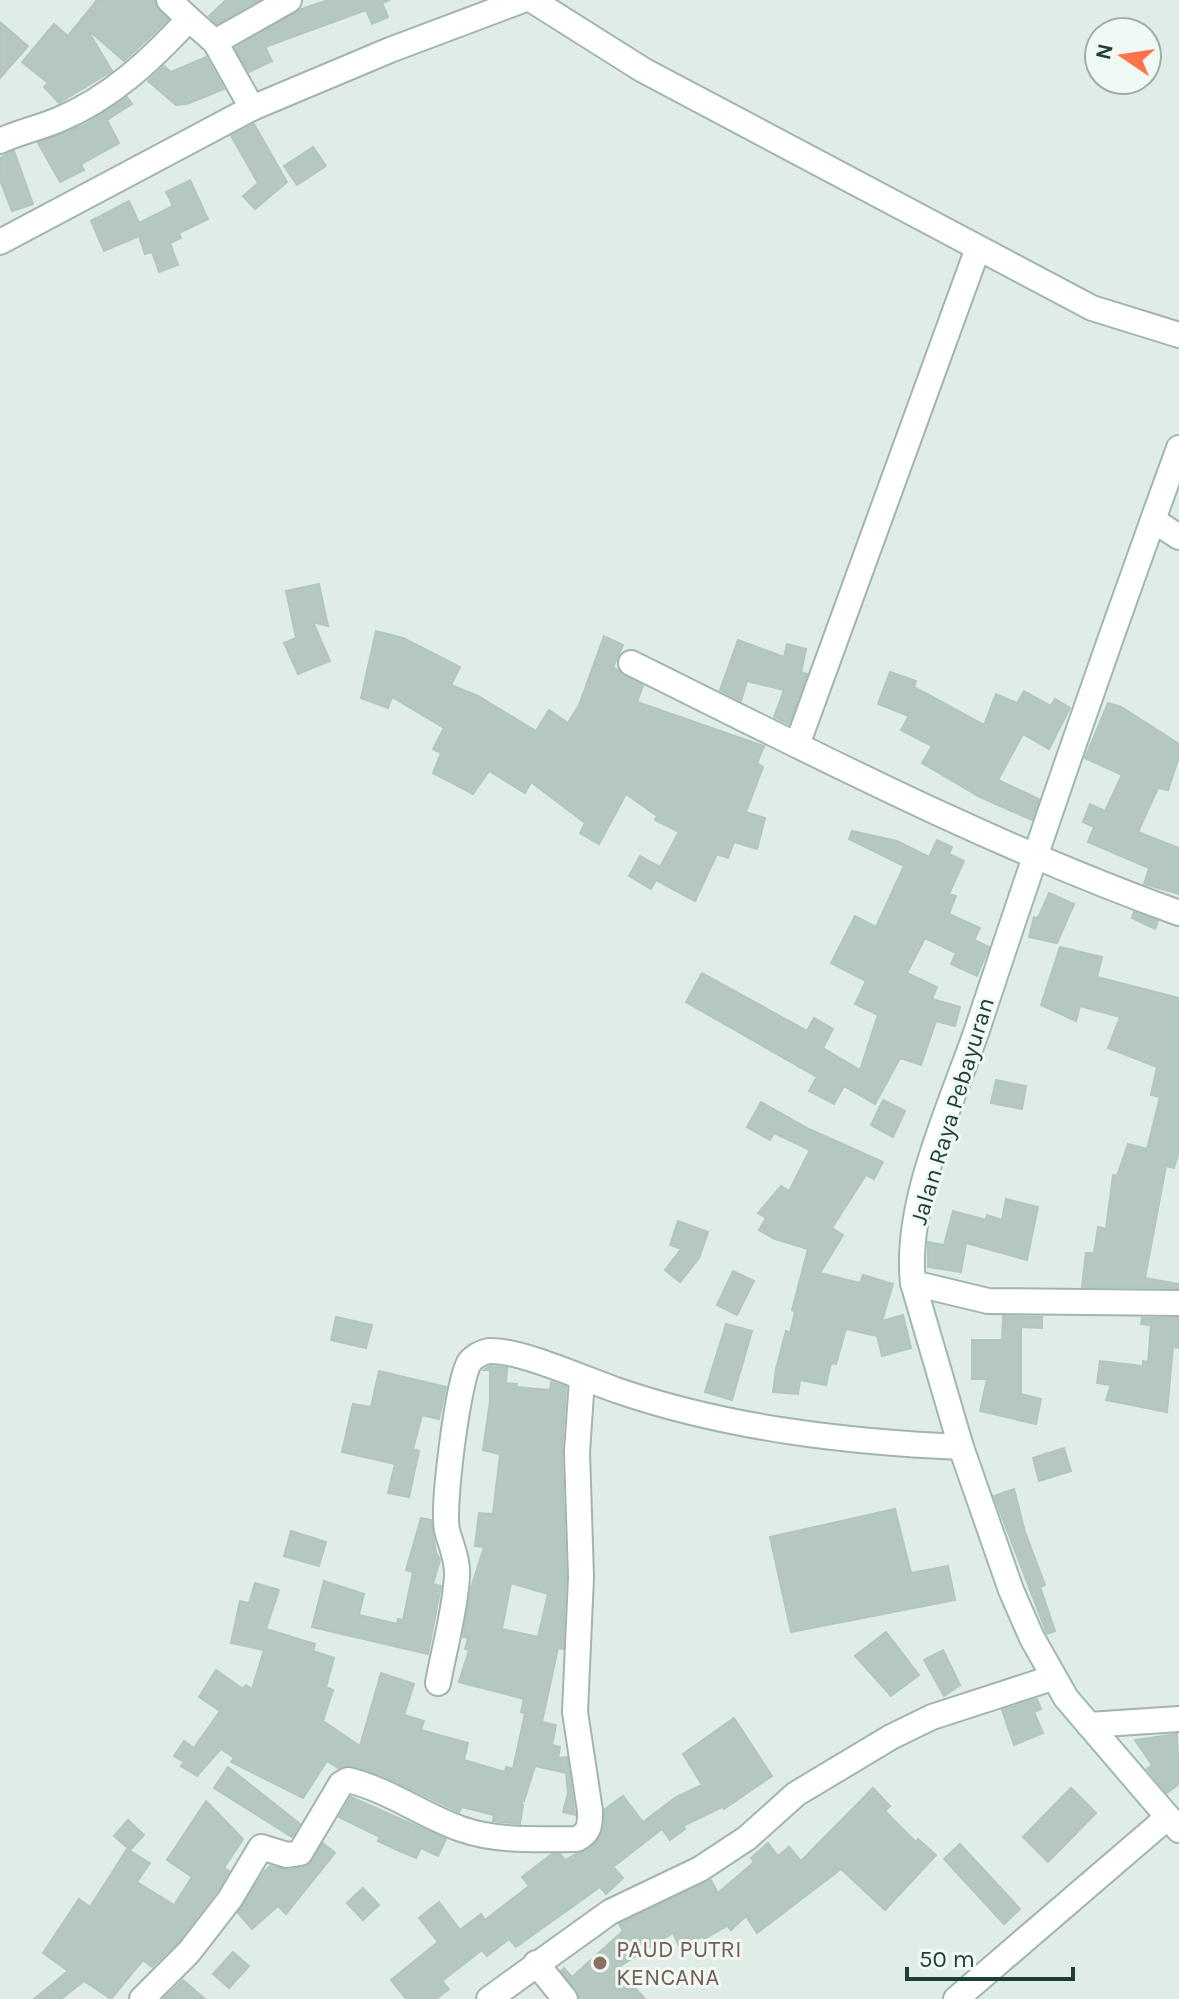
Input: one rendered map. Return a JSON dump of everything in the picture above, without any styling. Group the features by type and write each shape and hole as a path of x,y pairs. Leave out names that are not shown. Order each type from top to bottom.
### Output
{"street":[{"path":"169,0 195,13 252,108"},
{"path":"215,42 289,0"},
{"path":"0,242 252,108 390,50 523,0"},
{"path":"532,0 643,70 1092,308 1179,335"},
{"path":"0,141 59,119 118,88 150,62 195,13"},
{"path":"797,745 978,248"},
{"name":"Jalan Raya Pebayuran","path":"1173,1823 1052,1678 1011,1590 961,1447 913,1283 912,1238 934,1155 1034,855 1179,448"},
{"path":"1153,520 1179,537"},
{"path":"631,663 797,745 1034,855 1179,913"},
{"path":"913,1283 988,1301 1179,1303"},
{"path":"438,1683 457,1577 446,1509 465,1372 472,1358 490,1351 655,1403 730,1421 875,1443 961,1447"},
{"path":"142,1999 189,1952 230,1899 261,1847 287,1855 300,1853 341,1784 348,1780 405,1800 460,1828 487,1835 517,1839 577,1839 590,1827 575,1712 581,1577 577,1452 582,1379"},
{"path":"489,1999 610,1912 700,1869 747,1838 796,1794 891,1737 932,1717 1052,1678"},
{"path":"1089,1725 1179,1719"},
{"path":"956,1999 1173,1823"},
{"path":"536,1963 565,1999"}],"building":[{"path":"97,0 154,0 168,20 124,61 87,29 112,71 59,103 44,87 48,83 22,62 54,24 68,36"},
{"path":"226,0 259,0 217,24 209,16"},
{"path":"328,0 390,0 382,3 388,17 372,24 366,10 265,47 272,61 249,72 235,48 299,10"},
{"path":"0,22 28,46 0,78"},
{"path":"206,57 224,89 187,104 176,105 148,81 164,66 171,72"},
{"path":"127,97 132,104 107,120 119,143 81,164 84,170 60,182 38,143 84,125"},
{"path":"254,124 287,182 255,209 243,196 258,183 231,136"},
{"path":"313,147 326,166 297,185 284,166"},
{"path":"14,151 33,204 12,211 0,180 0,158"},
{"path":"190,180 208,219 179,233 181,238 170,243 178,265 159,272 152,252 145,254 139,236 104,251 91,221 129,201 139,223 173,206 166,192"},
{"path":"319,584 328,626 313,622 330,661 298,674 284,643 296,638 286,591"},
{"path":"376,631 403,638 460,667 451,685 478,696 536,731 549,710 568,723 579,705 604,636 623,645 613,667 643,686 637,702 764,746 757,763 763,767 746,812 765,818 757,849 734,842 728,858 717,854 695,901 656,880 651,889 629,876 640,856 660,867 679,832 655,820 657,816 626,794 599,844 580,833 585,823 531,782 525,793 489,771 473,794 433,773 441,753 433,749 444,728 392,697 388,708 361,698"},
{"path":"738,640 784,657 787,644 806,649 801,672 807,674 789,724 774,717 784,690 747,681 741,701 720,690"},
{"path":"890,672 916,681 914,687 984,725 996,694 1017,703 1024,691 1051,706 1055,699 1070,708 1049,749 1023,734 998,780 1039,799 1032,820 980,797 922,763 932,746 901,730 909,716 878,704"},
{"path":"1108,703 1121,707 1179,744 1179,757 1168,790 1158,788 1138,832 1179,848 1179,894 1144,884 1149,868 1088,842 1094,827 1083,822 1090,804 1105,811 1122,775 1085,758"},
{"path":"852,831 897,841 929,857 937,840 952,847 949,854 964,861 949,894 956,896 949,914 980,928 974,940 989,947 977,976 951,964 956,953 925,938 907,973 937,987 932,999 960,1007 955,1026 936,1021 921,1065 900,1058 875,1104 844,1086 834,1104 809,1091 817,1077 686,1002 702,973 807,1031 814,1018 833,1029 823,1048 860,1070 878,1015 855,1004 866,981 831,963 855,916 876,927 904,866 849,839"},
{"path":"1049,893 1074,904 1057,943 1029,937 1034,917 1038,918"},
{"path":"1134,912 1158,921 1155,929 1132,918"},
{"path":"1060,947 1102,957 1097,977 1179,998 1179,1152 1174,1168 1166,1166 1145,1278 1179,1284 1179,1288 1082,1287 1086,1253 1094,1253 1098,1227 1106,1229 1113,1175 1117,1176 1128,1144 1147,1149 1160,1097 1151,1095 1157,1067 1108,1048 1120,1017 1080,1006 1076,1021 1041,1005"},
{"path":"996,1080 1026,1086 1022,1109 991,1103"},
{"path":"883,1100 905,1111 893,1137 871,1125"},
{"path":"761,1102 809,1129 883,1162 874,1179 866,1175 832,1228 843,1235 820,1273 860,1283 863,1275 893,1284 882,1321 903,1315 911,1348 882,1356 877,1336 846,1329 836,1364 831,1363 826,1385 800,1380 798,1394 773,1392 776,1369 786,1331 790,1333 795,1312 792,1310 808,1249 775,1239 759,1230 766,1218 758,1213 781,1186 789,1191 810,1150 774,1133 770,1140 747,1127"},
{"path":"1006,1199 1038,1207 1027,1260 966,1243 961,1272 928,1267 928,1242 944,1245 953,1211 986,1220 987,1215 1002,1220"},
{"path":"678,1221 708,1232 699,1258 680,1282 665,1270 681,1249 670,1245"},
{"path":"733,1271 754,1281 737,1315 717,1305"},
{"path":"1003,1316 1042,1317 1042,1328 1021,1327 1021,1394 1041,1399 1036,1424 980,1411 987,1379 972,1379 972,1340 1002,1340"},
{"path":"336,1317 372,1325 366,1348 331,1340"},
{"path":"1142,1318 1179,1318 1179,1348 1173,1347 1167,1412 1106,1400 1111,1385 1097,1383 1100,1361 1143,1366 1143,1361 1148,1362 1151,1325 1141,1324"},
{"path":"726,1324 752,1331 732,1400 705,1392"},
{"path":"490,1366 507,1368 506,1383 517,1384 516,1387 550,1390 551,1382 566,1387 562,1452 566,1577 563,1649 558,1648 542,1722 556,1725 552,1745 560,1747 558,1758 567,1757 575,1815 563,1812 568,1793 566,1773 535,1766 524,1801 520,1800 523,1805 520,1824 493,1821 494,1815 462,1807 459,1812 383,1776 352,1766 338,1768 327,1761 303,1798 231,1762 234,1758 221,1749 197,1776 181,1766 184,1762 174,1756 184,1741 194,1748 220,1711 199,1697 216,1670 243,1689 246,1685 252,1689 264,1650 231,1643 240,1601 249,1603 255,1583 279,1590 266,1629 315,1644 313,1651 334,1658 326,1687 333,1690 323,1721 360,1746 381,1673 414,1684 404,1715 424,1721 421,1730 468,1743 464,1760 505,1772 506,1767 513,1769 525,1713 521,1712 524,1699 459,1682 469,1650 465,1649 468,1638 463,1637 471,1588 484,1547 475,1546 479,1513 493,1514 500,1454 483,1450 490,1401 490,1370 484,1370","holes":["511,1583 548,1594 538,1637 502,1629"]},
{"path":"379,1371 446,1387 439,1419 422,1415 413,1449 419,1451 409,1497 388,1493 395,1464 342,1452 353,1404 371,1407"},
{"path":"1064,1448 1071,1471 1039,1481 1033,1458"},
{"path":"1014,1489 1025,1532 1045,1585 1040,1587 1055,1631 1047,1634 994,1496"},
{"path":"895,1509 911,1573 948,1566 955,1600 791,1632 770,1537"},
{"path":"421,1518 431,1520 440,1560 433,1584 441,1586 428,1654 312,1627 324,1581 364,1594 359,1615 397,1624 398,1619 403,1620 413,1572 406,1570"},
{"path":"291,1531 326,1542 319,1566 284,1556"},
{"path":"886,1632 919,1675 891,1696 855,1656"},
{"path":"943,1650 960,1685 944,1696 924,1660"},
{"path":"1037,1699 1041,1709 1034,1712 1043,1733 1014,1745 1002,1710"},
{"path":"734,1718 772,1776 724,1809 722,1807 683,1826 685,1829 670,1840 662,1829 613,1867 623,1878 606,1894 600,1887 516,1947 509,1939 487,1956 482,1950 442,1981 449,1989 436,1999 406,1999 391,1980 438,1942 419,1918 439,1902 460,1930 481,1914 485,1920 529,1886 522,1877 552,1854 560,1854 565,1860 594,1845 603,1832 605,1809 623,1796 643,1822 676,1797 702,1785 683,1754"},
{"path":"1177,1734 1179,1784 1167,1793 1147,1769 1152,1765 1135,1740"},
{"path":"228,1767 300,1824 292,1837 214,1788"},
{"path":"873,1788 890,1806 885,1811 916,1842 918,1839 936,1855 885,1910 841,1869 757,1933 746,1916 731,1930 727,1926 680,1948 673,1933 617,1968 645,1999 580,1999 561,1971 564,1968 572,1977 623,1931 619,1924 711,1880 718,1893 754,1862 751,1858 768,1843 778,1856 789,1847 801,1861"},
{"path":"1071,1788 1096,1813 1048,1862 1023,1837"},
{"path":"351,1797 446,1839 438,1856 421,1848 416,1858 378,1841 380,1837 339,1817"},
{"path":"206,1801 243,1839 224,1868 229,1871 220,1887 178,1942 152,1967 143,1960 111,1999 84,1981 61,1999 34,1999 68,1971 43,1953 79,1899 90,1907 127,1849 150,1863 137,1882 174,1905 192,1877 167,1860"},
{"path":"128,1820 144,1835 130,1850 114,1836"},
{"path":"323,1843 335,1853 286,1914 278,1906 252,1929 238,1913 264,1872 270,1866 289,1870 308,1866"},
{"path":"960,1844 1020,1909 1004,1924 944,1859"},
{"path":"363,1888 379,1905 363,1920 347,1903"},
{"path":"233,1952 249,1966 229,1988 213,1974"},
{"path":"183,1980 205,1999 163,1999"}],"place":[{"name":"PAUD PUTRI KENCANA","path":"600,1963"}]}
